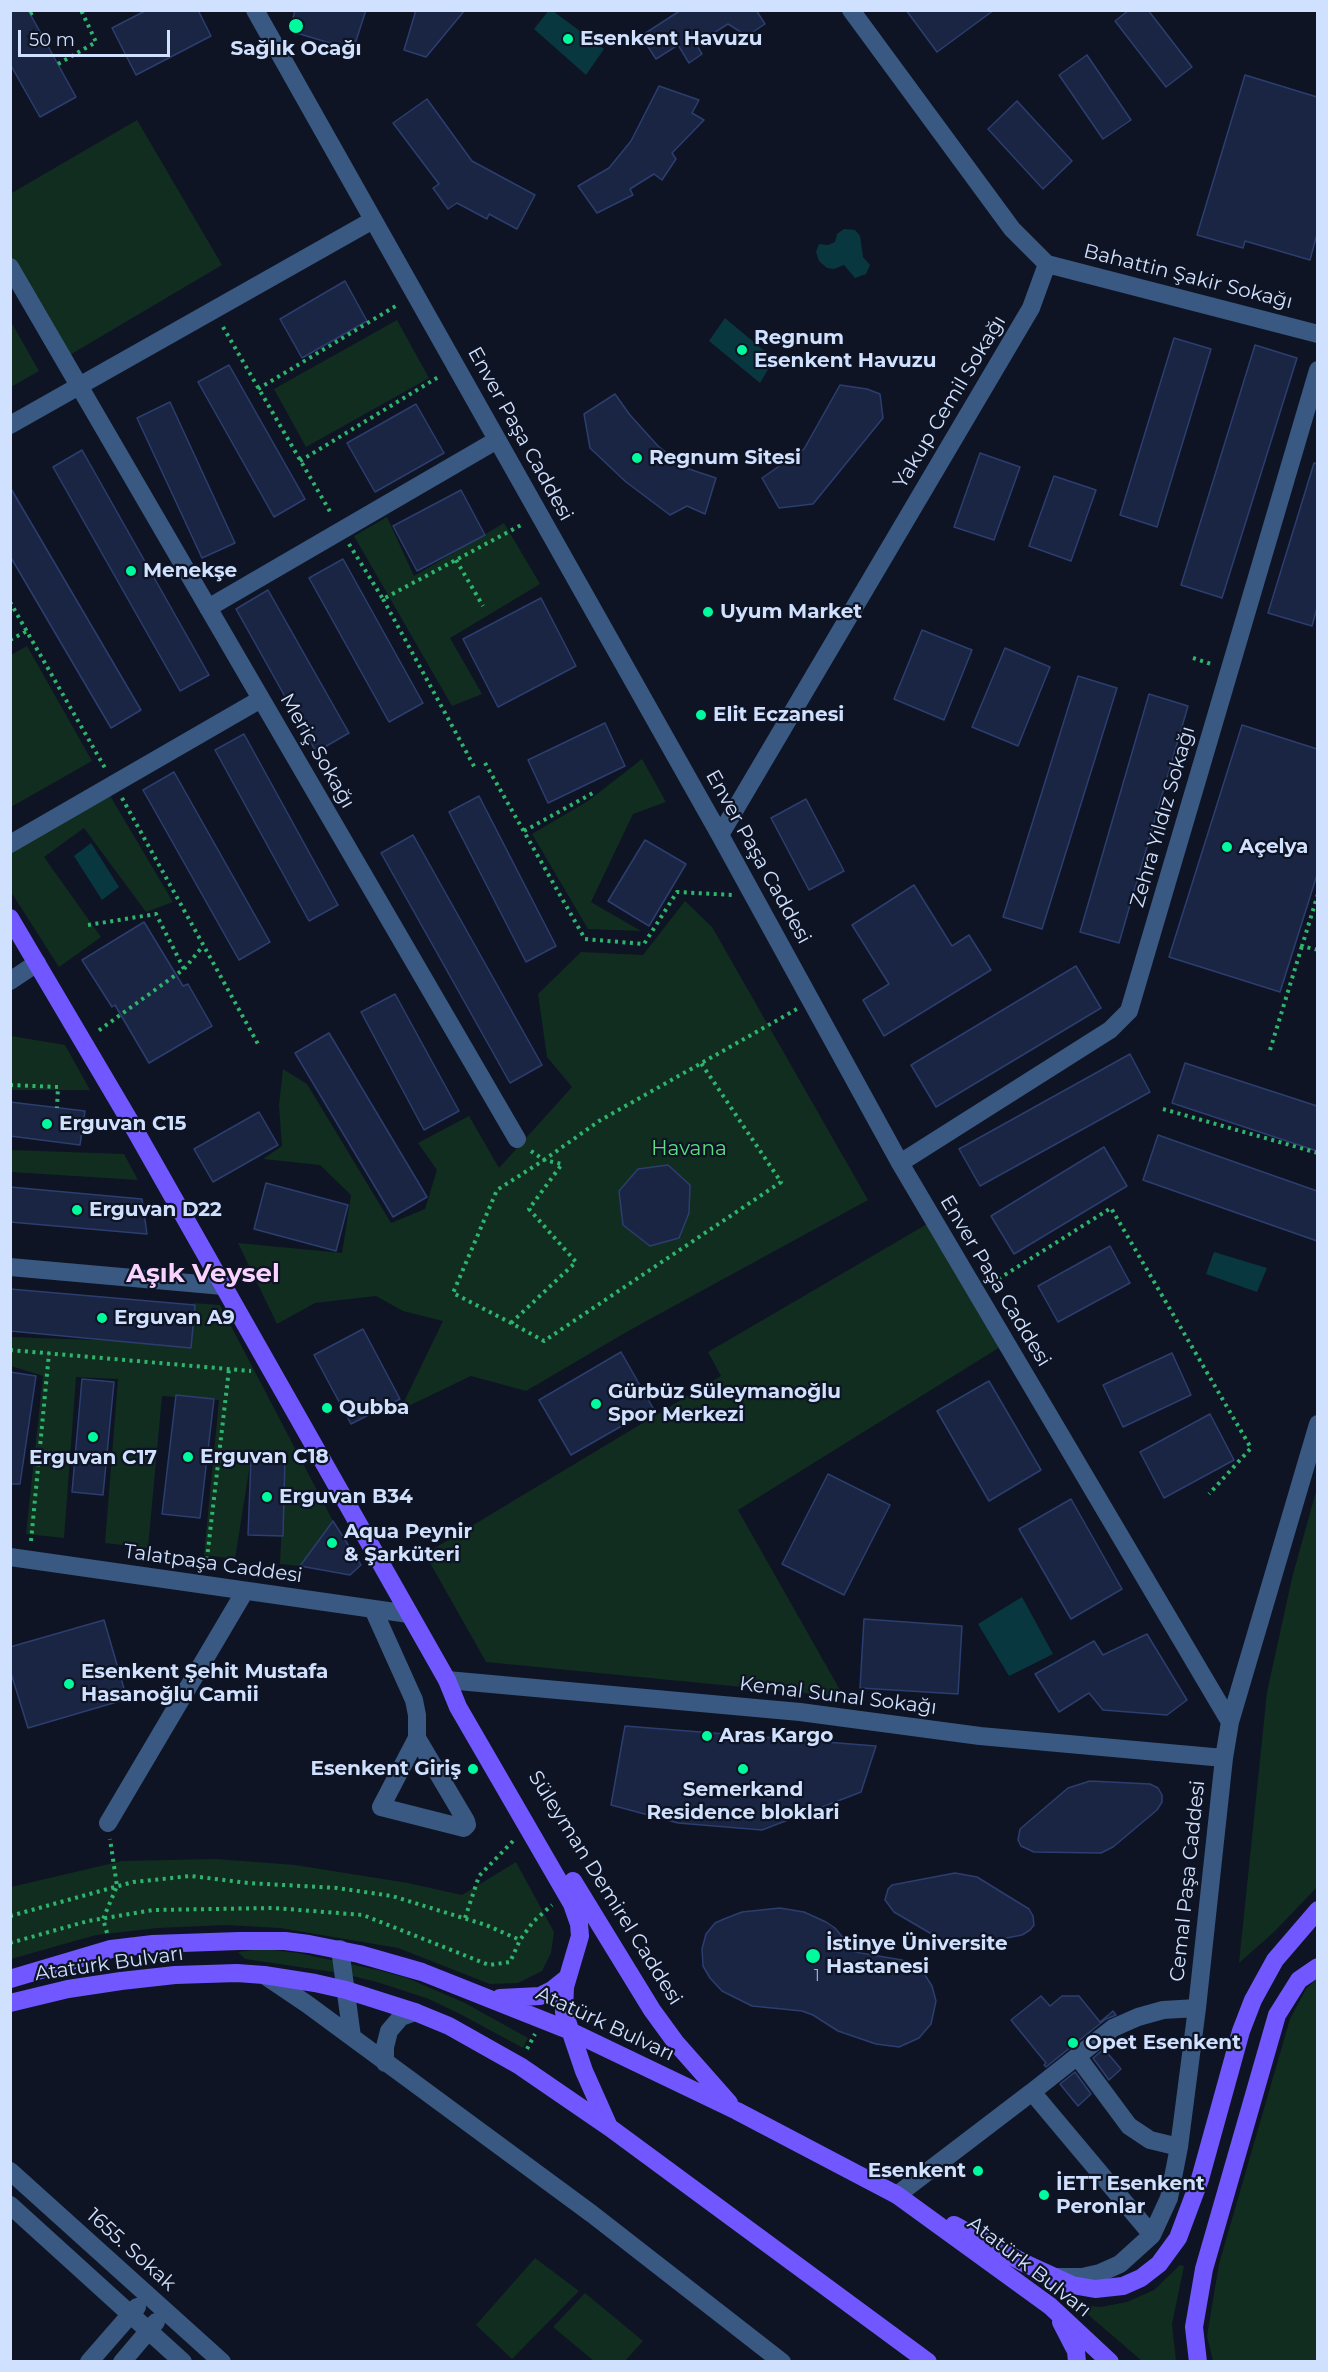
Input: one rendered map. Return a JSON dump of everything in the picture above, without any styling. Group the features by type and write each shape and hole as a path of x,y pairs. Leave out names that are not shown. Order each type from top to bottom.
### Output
{"main road":[{"name":"Süleyman Demirel Caddesi","path":"10,918 223,1286 447,1680 458,1707 566,1892 576,1914 580,1936 573,1965 567,1978 563,2004 568,2030 609,2127"},
{"name":"Süleyman Demirel Caddesi","path":"447,1680 465,1701 628,1975 695,2066 737,2111"},
{"path":"897,2195 1051,2277 1072,2285 1095,2289 1123,2286 1141,2278 1159,2264 1178,2238 1200,2179 1241,2031 1253,2000 1275,1960 1317,1910"},
{"name":"Atatürk Bulvarı","path":"10,1979 111,1949 153,1944 285,1941 340,1949 403,1966 568,2030 737,2111 897,2195 1050,2306 1110,2361"},
{"path":"1198,2361 1194,2327 1204,2269 1277,2015 1299,1980 1317,1967"},
{"name":"Atatürk Bulvarı","path":"10,2003 68,1989 132,1980 204,1974 264,1975 346,1990 415,2012 449,2026 502,2055 609,2127 928,2361"},
{"path":"487,1997 507,1999 540,1996 567,1978"},
{"path":"1050,2306 1067,2332 1076,2351 1077,2361"}],"street":[{"name":"Enver Paşa Caddesi","path":"255,10 720,835 900,1163 1230,1722"},
{"path":"851,10 1012,229 1047,264"},
{"path":"10,425 373,220"},
{"name":"Bahattin Şakir Sokağı","path":"1047,264 1317,334"},
{"name":"Yakup Cemil Sokağı","path":"720,835 1031,308 1047,264"},
{"name":"Meriç Sokağı","path":"10,267 517,1139"},
{"name":"Zehra Yıldız Sokağı","path":"900,1163 1110,1030 1130,1011 1317,370"},
{"path":"208,608 497,440"},
{"path":"10,844 261,699"},
{"path":"10,981 37,963"},
{"path":"10,1267 223,1286"},
{"name":"Cemal Paşa Caddesi","path":"1051,2277 1082,2277 1100,2273 1120,2264 1152,2235 1169,2199 1179,2147 1197,2008 1224,1758 1230,1722 1317,1424"},
{"name":"Talatpaşa Caddesi","path":"10,1557 409,1614"},
{"path":"108,1823 245,1591"},
{"path":"373,1609 414,1700 417,1715 417,1738 381,1808 464,1828 467,1825 466,1821 417,1738"},
{"name":"Kemal Sunal Sokağı","path":"447,1680 801,1712 980,1736 1224,1758"},
{"path":"340,1949 352,2037"},
{"path":"264,1975 297,1996 592,2214 782,2361"},
{"path":"897,2195 1113,2028 1138,2017 1163,2010 1197,2008"},
{"path":"385,2063 385,2047 389,2031 401,2017 415,2012"},
{"path":"1077,2056 1129,2126 1150,2140 1179,2147"},
{"path":"1032,2092 1152,2235"},
{"name":"1655. Sokak","path":"10,2171 146,2296 222,2361"},
{"path":"10,2205 183,2361"},
{"path":"89,2361 146,2296"},
{"path":"122,2361 165,2312"}],"path":[{"path":"30,14 37,10"},
{"path":"58,64 96,42 81,10"},
{"path":"258,390 415,294"},
{"path":"213,310 383,599 475,768"},
{"path":"300,461 456,367"},
{"path":"383,599 540,515"},
{"path":"456,560 483,606"},
{"path":"10,602 115,784 258,1044"},
{"path":"10,640 27,631"},
{"path":"485,763 585,939 644,944 677,892 754,897"},
{"path":"524,831 593,794"},
{"path":"1270,1050 1317,894"},
{"path":"88,925 156,915 184,969"},
{"path":"83,1042 184,969 203,946"},
{"path":"1302,946 1317,950"},
{"path":"701,1063 781,1182 543,1341 453,1293 497,1190 599,1121 701,1063 812,1001"},
{"path":"10,1085 58,1087 57,1108"},
{"path":"1163,1109 1317,1153"},
{"path":"511,1323 576,1262 529,1209 562,1164 543,1160 517,1139"},
{"path":"976,1293 1110,1208 1251,1448 1209,1494"},
{"path":"10,1350 272,1373"},
{"path":"29,1560 49,1353"},
{"path":"204,1585 229,1369"},
{"path":"103,1919 117,1886 108,1823"},
{"path":"465,1918 479,1876 528,1826"},
{"path":"10,1916 133,1882 191,1876 248,1883 337,1888 392,1896 465,1918 520,1940 533,1922 566,1892"}],"green space":[{"path":"137,120 222,265 68,356 11,257 10,194"},
{"path":"10,320 39,371 11,387 10,387"},
{"path":"397,320 429,378 306,447 274,389"},
{"path":"387,517 414,576 504,523 540,584 450,638 482,694 452,706 354,536"},
{"path":"27,646 92,761 11,807 11,655"},
{"path":"642,759 666,802 633,814 591,902 641,931 588,929 532,834 588,801"},
{"path":"109,794 173,902 146,912 84,828 44,857 101,937 59,967 11,892 10,851"},
{"name":"Havana","path":"685,901 712,927 868,1200 630,1330 526,1391 471,1376 400,1410 443,1321 403,1311 376,1296 315,1303 277,1324 238,1243 342,1253 351,1195 320,1165 263,1159 282,1146 279,1105 283,1069 307,1084 391,1223 425,1209 437,1170 418,1143 469,1116 499,1168 572,1087 547,1057 538,994 581,952 643,955"},
{"path":"11,1036 65,1045 90,1090 11,1090"},
{"path":"11,1150 124,1154 138,1180 11,1172"},
{"path":"934,1220 1005,1344 738,1510 844,1697 486,1662 425,1554 721,1376 708,1352"},
{"path":"192,1303 220,1305 333,1521 300,1566 280,1564 285,1460 251,1458 235,1559 204,1555 219,1400 162,1396 148,1548 105,1543 118,1379 76,1377 64,1538 26,1534 43,1376 11,1366 11,1337 122,1341 191,1348 195,1305"},
{"path":"1317,1488 1317,1887 1275,1931 1239,1963 1267,1692 1292,1578"},
{"path":"216,1859 295,1865 408,1883 462,1895 516,1862 554,1932 551,1953 542,1971 518,1983 490,1984 398,1948 280,1928 226,1925 158,1928 96,1935 11,1959 11,1887 122,1861"},
{"path":"263,1949 298,1953 407,1978 465,2003 528,2038 523,2048 429,1999 340,1973 245,1959 238,1952"},
{"path":"1317,1978 1316,2362 1213,2361 1207,2336 1219,2264 1290,2019 1306,1989"},
{"path":"535,2258 579,2291 512,2359 476,2325"},
{"path":"1180,2265 1184,2266 1172,2324 1176,2361 1142,2361 1077,2305 1101,2307 1127,2302 1154,2290"},
{"path":"585,2293 643,2341 625,2361 594,2361 553,2327"}],"shaded area":[{"name":"Esenkent Havuzu","path":"549,10 604,49 586,75 534,29"},
{"name":"Regnum Esenkent Havuzu","path":"844,229 855,230 860,236 863,257 870,265 866,274 855,278 844,265 834,269 827,268 819,261 816,252 819,244 828,245 835,242 837,234"},
{"name":"Regnum Esenkent Havuzu","path":"725,318 774,359 760,383 709,341"},
{"path":"91,843 119,887 102,900 74,856"},
{"path":"1214,1252 1267,1268 1257,1292 1206,1274"},
{"path":"1022,1597 1053,1654 1009,1676 978,1624"}],"building":[{"path":"10,10 28,10 76,97 40,117 10,64"},
{"path":"147,10 198,10 211,36 136,75 112,28"},
{"name":"Sağlık Ocağı","path":"295,10 366,10 353,50 290,31"},
{"path":"416,10 465,10 426,57 404,50"},
{"path":"681,10 756,10 765,24 747,36 728,24 696,44 702,54 689,63 678,45 656,59 641,36"},
{"path":"906,10 994,10 937,52"},
{"path":"1129,10 1148,10 1192,67 1166,87 1115,21"},
{"path":"1087,55 1131,120 1103,139 1059,75"},
{"path":"1245,75 1317,97 1317,234 1310,260 1245,241 1243,248 1197,235"},
{"path":"659,86 699,100 692,113 704,120 672,153 676,159 662,180 654,174 630,189 633,195 597,213 578,186 609,168 631,141"},
{"path":"427,99 472,161 535,195 517,229 489,214 487,219 457,203 448,209 433,188 439,184 393,123"},
{"path":"1017,101 1072,161 1043,189 988,129"},
{"path":"345,281 367,321 302,358 280,319"},
{"path":"1174,338 1211,349 1157,527 1120,515"},
{"path":"1255,345 1297,358 1222,598 1181,585"},
{"name":"Menekşe","path":"229,365 305,499 274,517 198,382"},
{"name":"Regnum Sitesi","path":"840,385 867,389 880,394 883,418 813,504 779,508 762,478 804,449"},
{"name":"Regnum Sitesi","path":"615,394 630,415 658,446 686,468 716,478 705,514 687,506 670,515 626,482 590,448 584,414"},
{"name":"Menekşe","path":"170,402 235,543 202,558 137,418"},
{"path":"416,404 444,453 375,492 347,443"},
{"name":"Menekşe","path":"82,450 209,675 180,691 53,467"},
{"path":"980,453 1020,467 994,540 954,527"},
{"path":"1314,463 1317,464 1317,608 1312,626 1268,613"},
{"path":"1054,476 1096,490 1071,561 1029,546"},
{"path":"10,487 141,710 111,728 10,556"},
{"path":"461,490 485,535 417,571 393,526"},
{"path":"343,559 423,703 389,722 309,578"},
{"name":"Menekşe","path":"268,590 349,733 316,752 236,609"},
{"path":"541,598 576,666 498,707 463,639"},
{"path":"922,630 972,650 944,720 894,699"},
{"path":"1005,648 1050,667 1018,746 972,727"},
{"path":"1078,676 1117,688 1042,929 1003,917"},
{"path":"1149,694 1188,706 1119,943 1080,932"},
{"path":"605,723 625,766 548,803 528,760"},
{"path":"1242,725 1317,749 1317,875 1280,992 1169,957"},
{"path":"244,734 338,905 309,921 215,750"},
{"path":"174,772 270,942 239,960 143,790"},
{"path":"479,796 556,946 526,962 449,812"},
{"path":"806,799 844,871 809,890 771,818"},
{"path":"413,835 542,1065 510,1083 381,853"},
{"path":"645,840 686,864 649,926 608,901"},
{"path":"914,885 952,946 969,935 991,970 884,1036 863,1000 889,984 852,925"},
{"path":"144,922 183,986 188,984 212,1026 149,1063 115,1005 112,1007 82,960"},
{"path":"1076,966 1101,1008 936,1107 911,1065"},
{"path":"395,994 459,1111 424,1130 361,1012"},
{"path":"329,1033 427,1197 393,1217 295,1053"},
{"path":"1130,1054 1150,1092 980,1186 959,1149"},
{"path":"1185,1063 1317,1106 1317,1151 1172,1103"},
{"name":"Erguvan C15","path":"10,1102 85,1111 80,1145 10,1136"},
{"path":"259,1112 278,1145 213,1182 194,1149"},
{"path":"1158,1135 1317,1191 1317,1241 1143,1180"},
{"path":"1104,1147 1127,1186 1014,1254 991,1216"},
{"path":"668,1165 690,1185 689,1213 679,1238 650,1246 623,1225 619,1191 638,1169"},
{"path":"266,1183 348,1205 336,1251 254,1229"},
{"name":"Erguvan D22","path":"10,1187 142,1199 147,1234 10,1222"},
{"path":"1110,1246 1130,1283 1058,1322 1038,1286"},
{"name":"Erguvan A9","path":"10,1289 195,1305 191,1348 10,1331"},
{"path":"363,1329 400,1399 351,1424 314,1355"},
{"name":"Gürbüz Süleymanoğlu Spor Merkezi","path":"621,1352 653,1408 571,1455 539,1400"},
{"path":"1172,1353 1191,1395 1123,1427 1103,1385"},
{"path":"10,1372 36,1376 20,1484 10,1484"},
{"name":"Erguvan C17","path":"82,1379 114,1382 103,1495 72,1492"},
{"path":"989,1381 1041,1470 989,1501 937,1411"},
{"name":"Erguvan C18","path":"176,1395 214,1399 200,1518 162,1514"},
{"path":"1210,1414 1234,1460 1164,1498 1140,1452"},
{"name":"Erguvan B34","path":"251,1458 285,1459 283,1536 248,1535"},
{"path":"828,1474 890,1505 844,1595 782,1564"},
{"path":"1071,1499 1122,1589 1071,1619 1019,1529"},
{"name":"Aqua Peynir & Şarküteri","path":"333,1521 361,1565 350,1575 300,1566"},
{"path":"864,1619 962,1626 958,1694 860,1688"},
{"name":"Esenkent Şehit Mustafa Hasanoğlu Camii","path":"104,1620 127,1699 28,1728 10,1670 10,1647"},
{"path":"1147,1634 1187,1700 1167,1715 1103,1710 1089,1693 1059,1712 1035,1674 1094,1641 1103,1655"},
{"name":"Semerkand Residence bloklari","path":"625,1726 876,1746 861,1792 762,1830 678,1823 611,1805"},
{"path":"1090,1781 1150,1784 1158,1788 1162,1795 1162,1802 1157,1810 1113,1847 1101,1853 1034,1852 1021,1846 1018,1840 1020,1829 1068,1788"},
{"path":"955,1873 977,1877 1029,1909 1034,1925 1022,1935 966,1946 952,1946 894,1912 885,1900 888,1889 892,1885"},
{"path":"780,1908 804,1912 826,1922 835,1928 855,1952 902,1960 925,1975 932,1986 936,2001 931,2024 919,2038 899,2047 876,2044 838,2031 813,2015 802,2011 752,2006 722,1991 703,1966 702,1949 706,1934 715,1923 742,1912"},
{"path":"1041,1996 1050,2006 1062,1996 1079,1996 1100,2022 1113,2011 1116,2015 1106,2019 1046,2067 1044,2065 1046,2063 1011,2020"},
{"path":"1104,2049 1121,2069 1109,2080 1093,2058"},
{"path":"1075,2072 1091,2094 1078,2106 1060,2084"}],"place":[{"name":"Sağlık Ocağı","path":"296,26"},
{"name":"Esenkent Havuzu","path":"568,39"},
{"name":"Regnum Esenkent Havuzu","path":"742,350"},
{"name":"Regnum Sitesi","path":"637,458"},
{"name":"Menekşe","path":"131,571"},
{"name":"Uyum Market","path":"708,612"},
{"name":"Elit Eczanesi","path":"701,715"},
{"name":"Açelya","path":"1227,847"},
{"name":"Erguvan C15","path":"47,1124"},
{"name":"Erguvan D22","path":"77,1210"},
{"name":"Erguvan A9","path":"102,1318"},
{"name":"Gürbüz Süleymanoğlu Spor Merkezi","path":"596,1404"},
{"name":"Qubba","path":"327,1408"},
{"name":"Erguvan C17","path":"93,1437"},
{"name":"Erguvan C18","path":"188,1457"},
{"name":"Erguvan B34","path":"267,1497"},
{"name":"Aqua Peynir & Şarküteri","path":"332,1543"},
{"name":"Esenkent Şehit Mustafa Hasanoğlu Camii","path":"69,1684"},
{"name":"Aras Kargo","path":"707,1736"},
{"name":"Esenkent Giriş","path":"473,1769"},
{"name":"Semerkand Residence bloklari","path":"743,1769"},
{"name":"İstinye Üniversite Hastanesi","path":"813,1956"},
{"name":"Opet Esenkent","path":"1073,2043"},
{"name":"Esenkent","path":"978,2171"},
{"name":"İETT Esenkent Peronlar","path":"1044,2195"}],"district":[{"name":"Aşık Veysel","path":"203,1274"}]}
